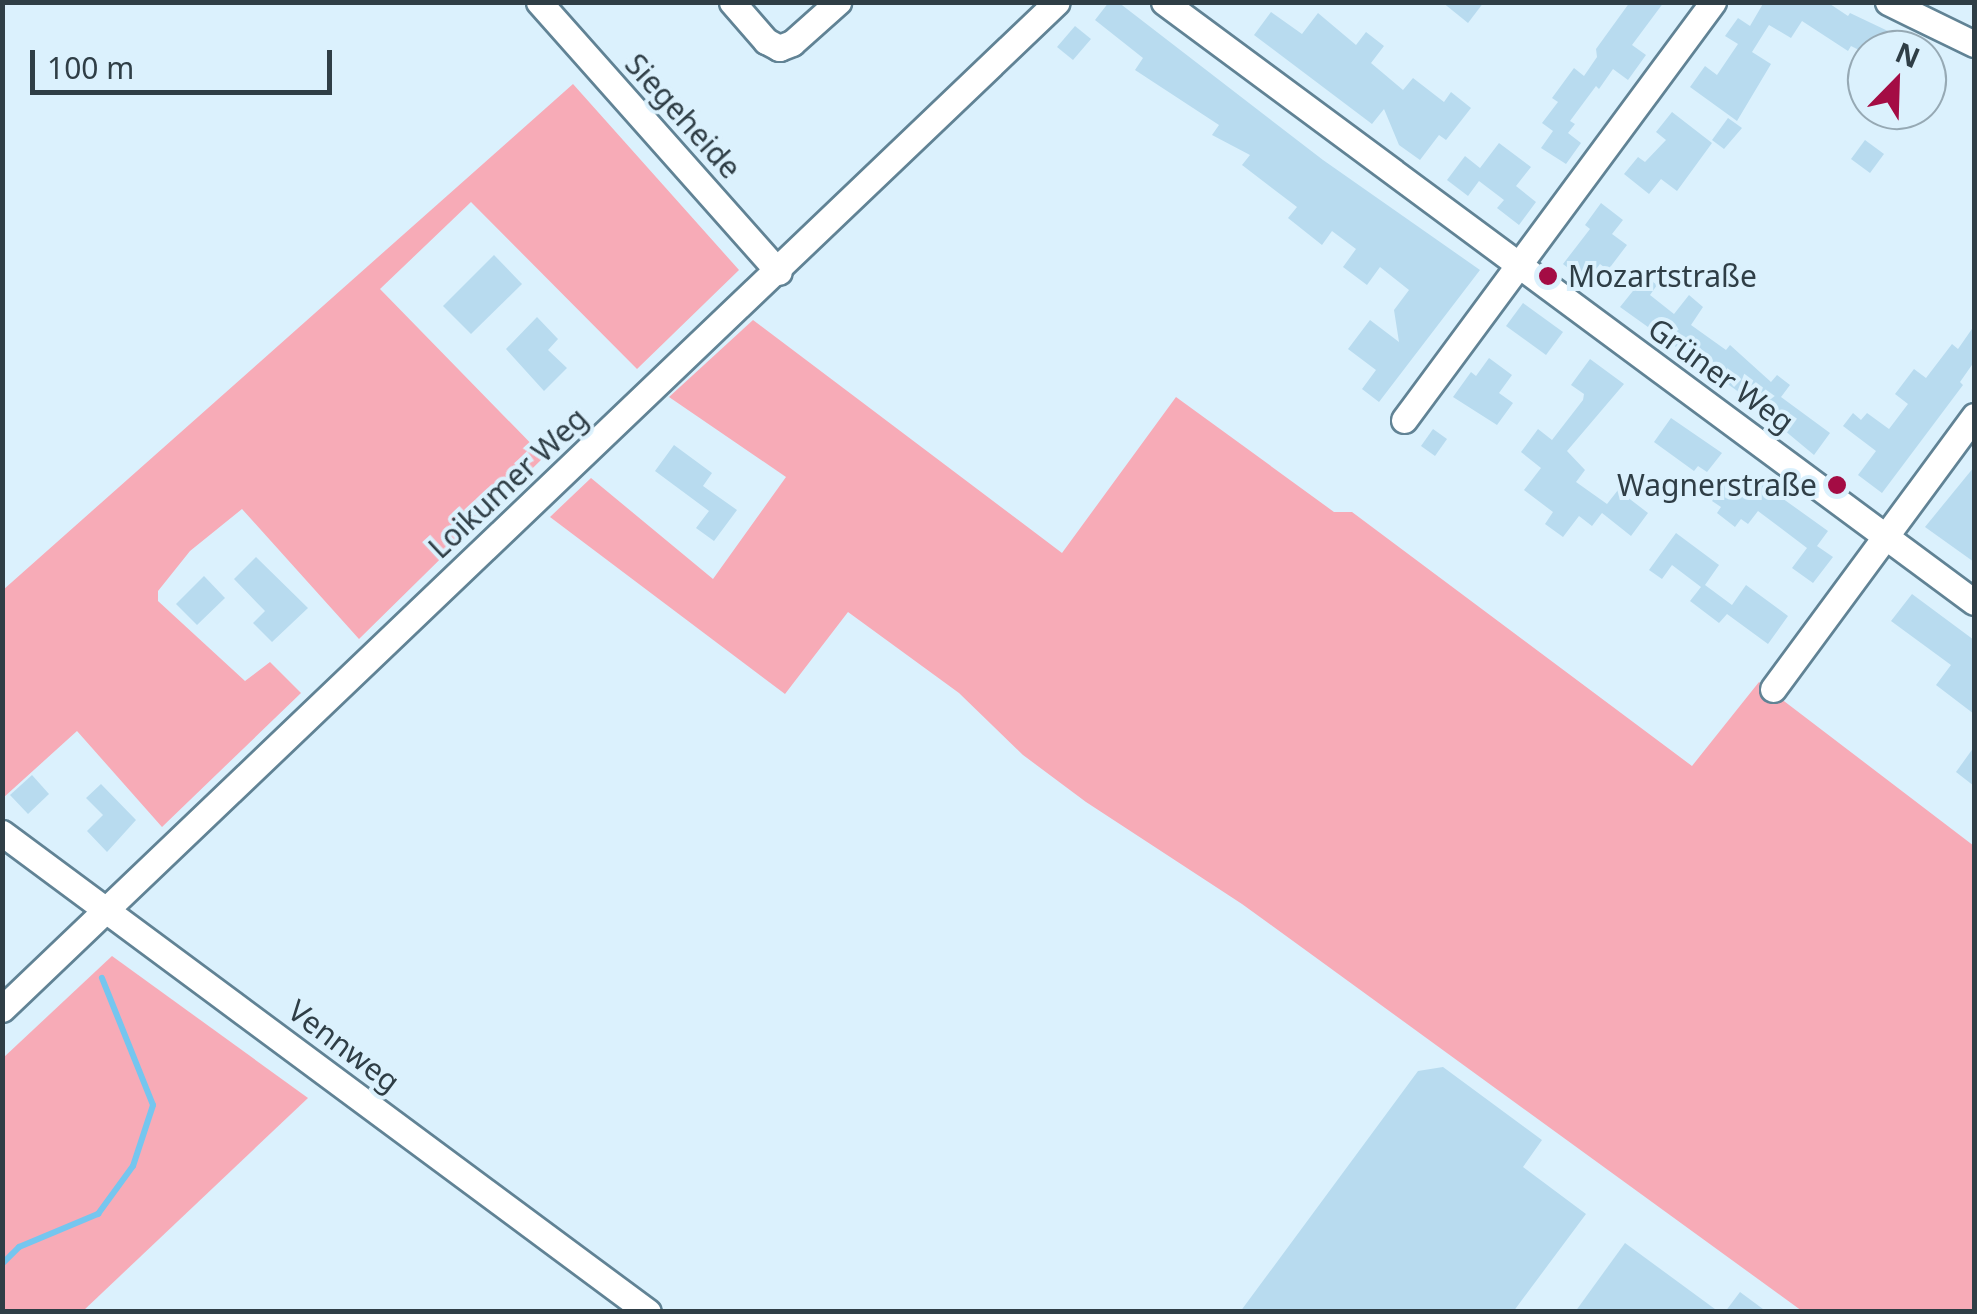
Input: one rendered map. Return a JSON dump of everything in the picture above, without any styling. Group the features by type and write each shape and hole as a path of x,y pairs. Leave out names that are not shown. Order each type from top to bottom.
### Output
{"street":[{"name":"Siegeheide","path":"540,2 779,272"},
{"path":"732,2 766,41 779,48 792,43 838,2"},
{"name":"Grüner Weg","path":"1164,2 1974,602"},
{"path":"1404,420 1713,2"},
{"path":"1888,2 1974,44"},
{"name":"Loikumer Weg","path":"2,1009 779,272 1056,3"},
{"path":"1772,689 1974,416"},
{"name":"Vennweg","path":"2,833 648,1312"}],"shaded area":[{"path":"573,84 739,270 637,369 471,202 380,289 544,457 359,639 242,509 190,551 158,591 158,601 245,681 270,662 301,693 162,827 77,731 3,798 3,590"},
{"path":"753,320 1062,553 1176,397 1334,512 1352,512 1692,766 1759,682 1974,846 1974,1311 1802,1311 1242,904 1086,802 1023,755 959,693 848,612 785,694 550,517 591,478 713,579 786,477 669,397"},
{"path":"112,956 308,1098 83,1311 3,1311 3,1058"}],"building":[{"path":"1109,2 1118,2 1323,160 1480,270 1379,402 1362,389 1376,370 1348,349 1370,320 1399,342 1394,310 1409,290 1380,267 1367,285 1343,267 1356,249 1332,231 1322,245 1288,218 1297,207 1242,165 1250,155 1212,135 1219,125 1135,70 1143,58 1095,20"},
{"path":"1442,2 1484,2 1468,23"},
{"path":"1630,2 1664,2 1632,45 1646,55 1628,80 1613,69 1570,121 1575,124 1568,133 1581,143 1566,164 1541,148 1553,131 1542,123 1558,102 1552,98 1574,68 1584,76 1597,57 1596,49"},
{"path":"1764,2 1827,2 1848,16 1850,13 1886,30 1847,30 1847,50 1802,21 1791,38 1769,25 1752,52 1771,64 1737,121 1690,87 1705,66 1717,75 1738,44 1725,36 1738,18 1750,26"},
{"path":"1271,12 1302,34 1318,13 1356,45 1366,32 1384,46 1371,63 1403,90 1413,78 1444,102 1451,92 1471,108 1446,140 1439,135 1420,160 1399,145 1384,109 1372,124 1254,35"},
{"path":"1075,26 1091,39 1073,60 1057,47"},
{"path":"1672,112 1712,143 1677,191 1661,179 1649,194 1624,174 1638,157 1645,162 1666,140 1656,132"},
{"path":"1728,118 1742,128 1724,149 1712,140"},
{"path":"1865,140 1884,154 1870,173 1851,159"},
{"path":"1499,143 1531,167 1516,186 1536,202 1519,225 1497,208 1504,200 1479,181 1468,196 1447,180 1465,156 1480,168"},
{"path":"1601,203 1623,220 1612,234 1627,245 1608,270 1600,264 1586,282 1563,264 1590,229 1585,225"},
{"path":"494,255 522,284 471,334 443,306"},
{"path":"1645,276 1657,285 1650,295 1674,314 1689,295 1703,307 1691,325 1726,350 1730,345 1771,382 1777,375 1790,385 1781,397 1830,433 1814,455 1736,390 1620,307"},
{"path":"1523,303 1563,332 1546,355 1506,326"},
{"path":"537,317 558,339 548,350 567,368 544,391 506,349"},
{"path":"1974,326 1974,362 1960,382 1963,385 1882,493 1858,475 1876,451 1843,426 1853,413 1861,420 1867,413 1889,429 1908,404 1895,394 1914,369 1926,378 1952,344 1958,349"},
{"path":"1489,358 1512,375 1499,393 1513,403 1497,425 1453,397 1471,372 1476,376"},
{"path":"1590,359 1624,384 1567,451 1585,470 1576,482 1607,504 1618,490 1648,513 1631,536 1602,513 1592,526 1579,516 1563,537 1545,524 1553,512 1524,490 1541,468 1521,452 1538,429 1552,440 1583,400 1584,394 1571,385"},
{"path":"1671,418 1722,453 1707,472 1698,466 1694,471 1654,442"},
{"path":"1433,429 1447,439 1435,456 1421,446"},
{"path":"674,445 712,473 703,486 737,510 714,541 696,528 709,511 655,471"},
{"path":"1974,467 1974,562 1925,527"},
{"path":"1728,479 1751,496 1761,483 1828,531 1817,546 1833,557 1813,583 1792,568 1807,548 1758,511 1748,524 1741,519 1735,527 1717,513 1721,507 1712,501"},
{"path":"1676,533 1719,565 1705,585 1732,605 1746,585 1788,616 1768,644 1727,614 1719,623 1690,601 1701,587 1672,565 1662,579 1649,570"},
{"path":"256,557 308,608 272,642 253,623 265,611 234,579"},
{"path":"204,576 225,598 197,625 176,604"},
{"path":"1912,594 1974,640 1974,714 1936,685 1951,665 1891,621"},
{"path":"1974,747 1974,786 1956,772"},
{"path":"32,775 49,794 28,814 10,795"},
{"path":"101,784 136,820 107,852 87,831 103,815 86,798"},
{"path":"1443,1067 1542,1140 1523,1167 1586,1214 1513,1312 1240,1312 1418,1071"},
{"path":"1625,1243 1719,1312 1575,1312"},
{"path":"1740,1292 1767,1312 1725,1312"}],"waterway":[{"path":"2,1264 19,1247 98,1214 133,1166 153,1105 102,978"}],"place":[{"name":"Mozartstraße","path":"1548,276"},
{"name":"Wagnerstraße","path":"1837,485"}]}
